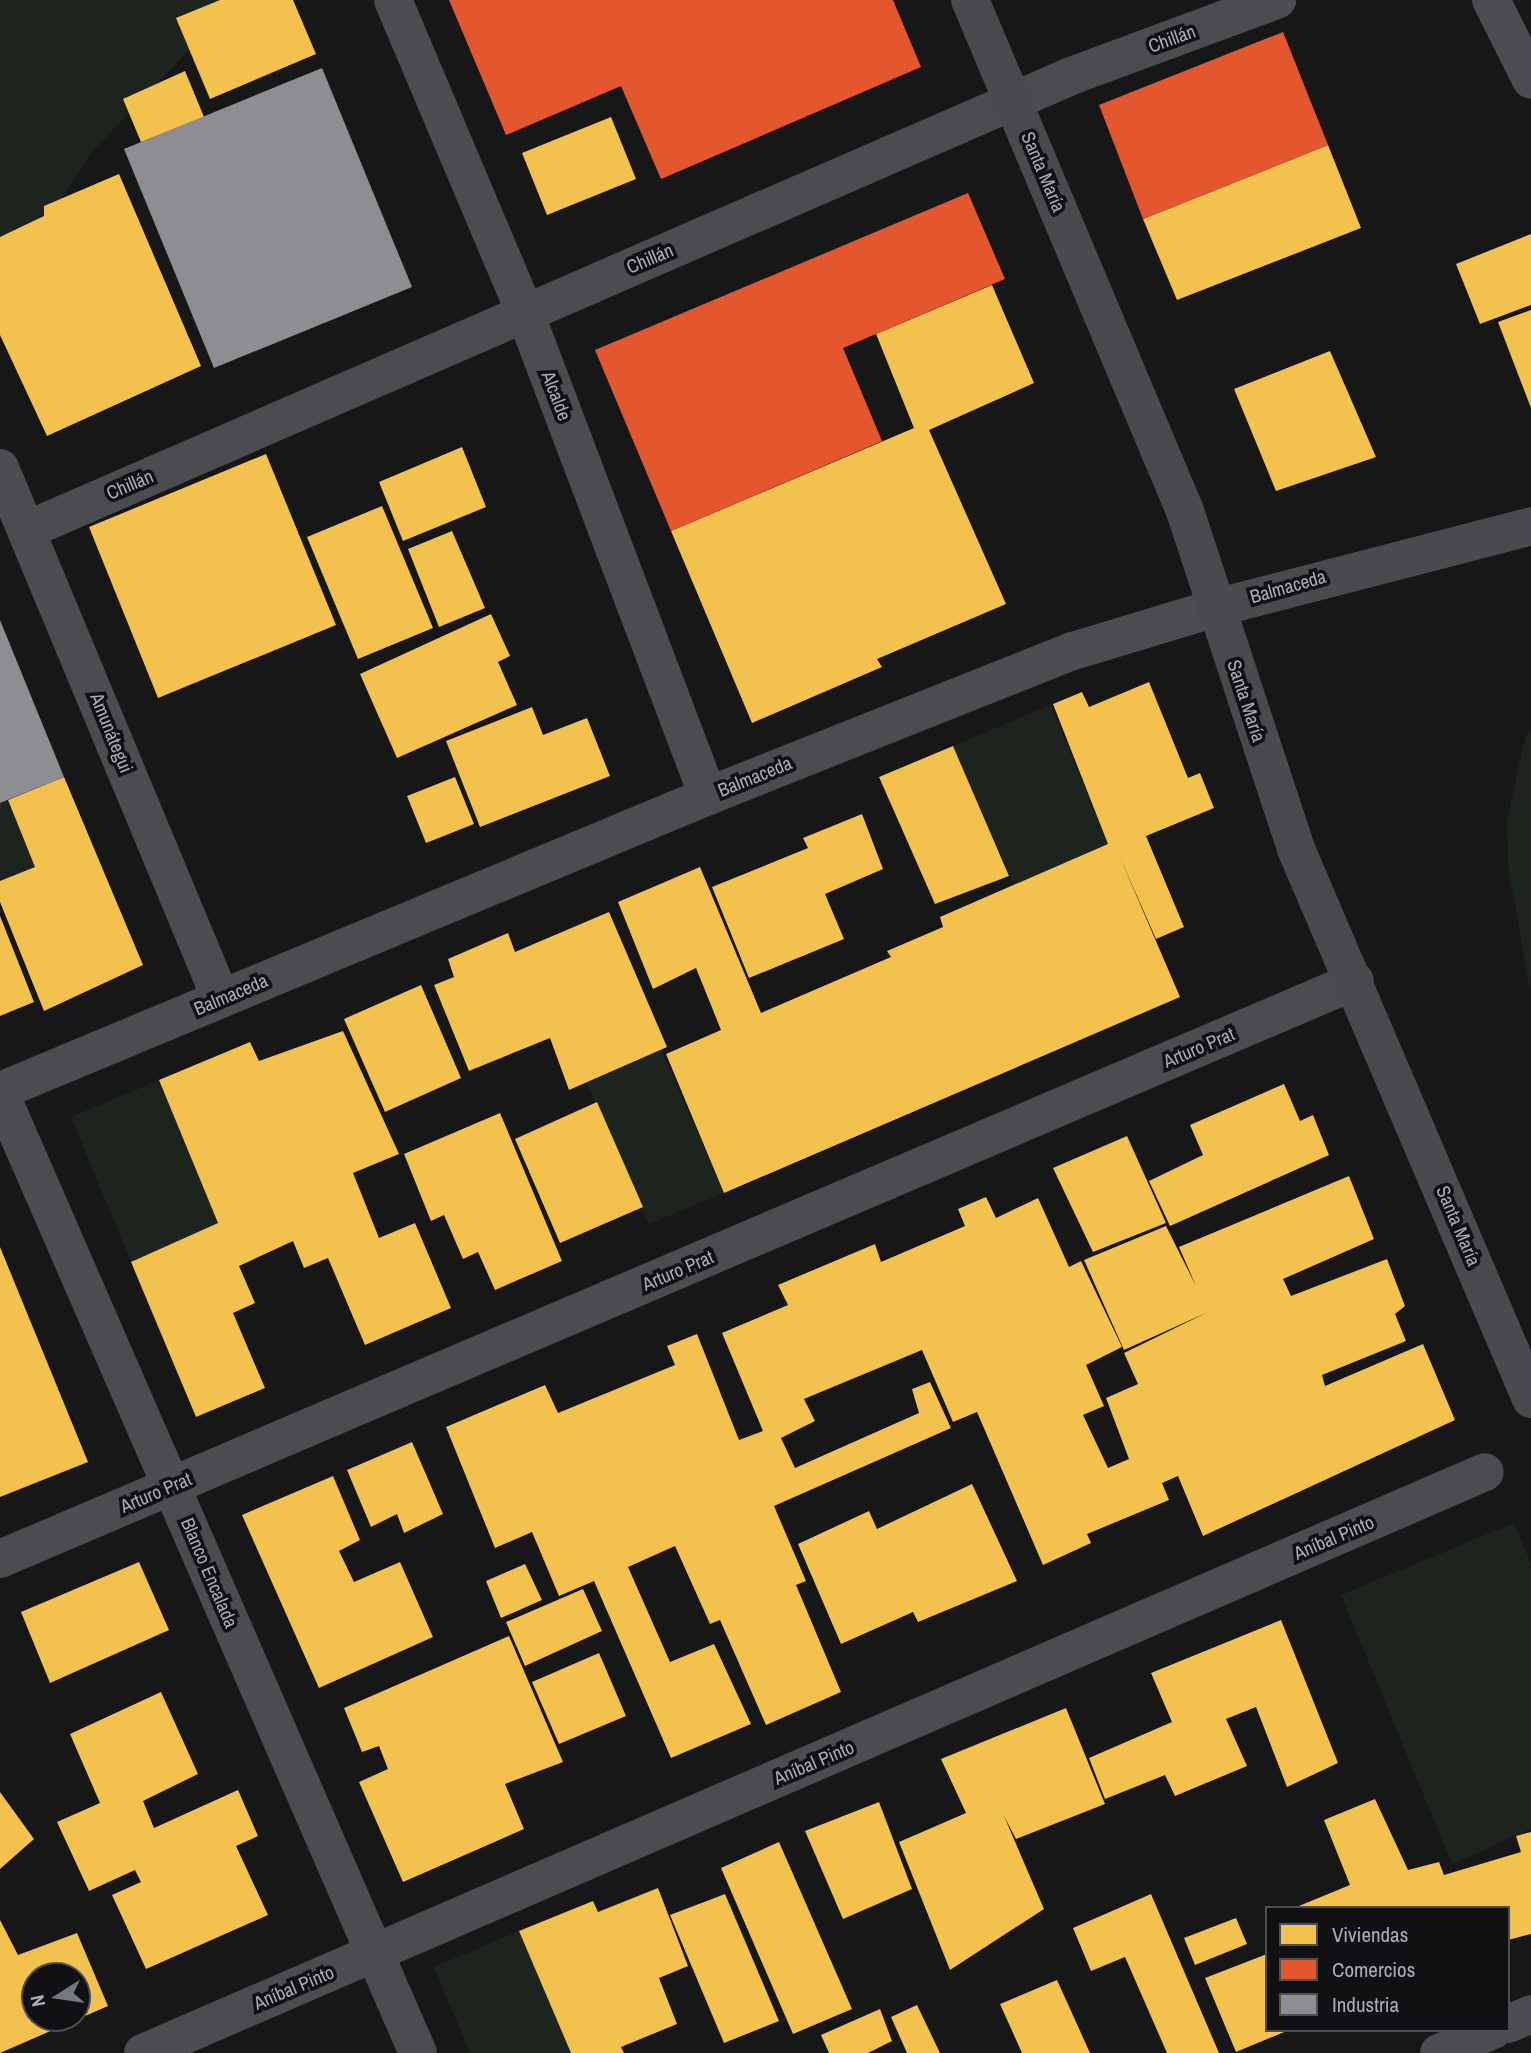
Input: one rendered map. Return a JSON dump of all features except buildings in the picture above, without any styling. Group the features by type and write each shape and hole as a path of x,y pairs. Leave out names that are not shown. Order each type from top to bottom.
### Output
{"main road":[{"name":"Santa María","path":"970,0 1185,511 1296,849 1355,981 1531,1399"},
{"name":"Balmaceda","path":"1215,608 1531,526"}],"street":[{"name":"Alcalde","path":"393,0 525,313 708,796"},
{"name":"Chillán","path":"27,530 1014,101 1277,0"},
{"path":"1492,0 1531,80"},
{"name":"Amunátegui","path":"0,468 221,999"},
{"name":"Balmaceda","path":"0,1092 708,796 1073,650 1215,608"},
{"name":"Arturo Prat","path":"0,1559 1355,981"},
{"name":"Blanco Encalada","path":"0,1092 418,2053"},
{"name":"Aníbal Pinto","path":"143,2053 1485,1472"},
{"path":"1510,2023 1531,2014"},
{"path":"1439,2053 1488,2032"}],"shaded area":[{"path":"0,0 236,0 90,154 61,200 33,223 0,238"},
{"path":"1051,705 1108,844 1014,885 953,746"},
{"path":"1531,731 1531,993 1508,866 1507,821 1525,738"},
{"path":"8,800 35,867 0,902 0,803"},
{"path":"661,1049 724,1193 649,1224 586,1082"},
{"path":"159,1080 218,1223 131,1262 71,1117"},
{"path":"1514,1523 1531,1563 1531,1829 1452,1864 1341,1595"},
{"path":"519,1931 571,2053 470,2053 434,1967"}]}
